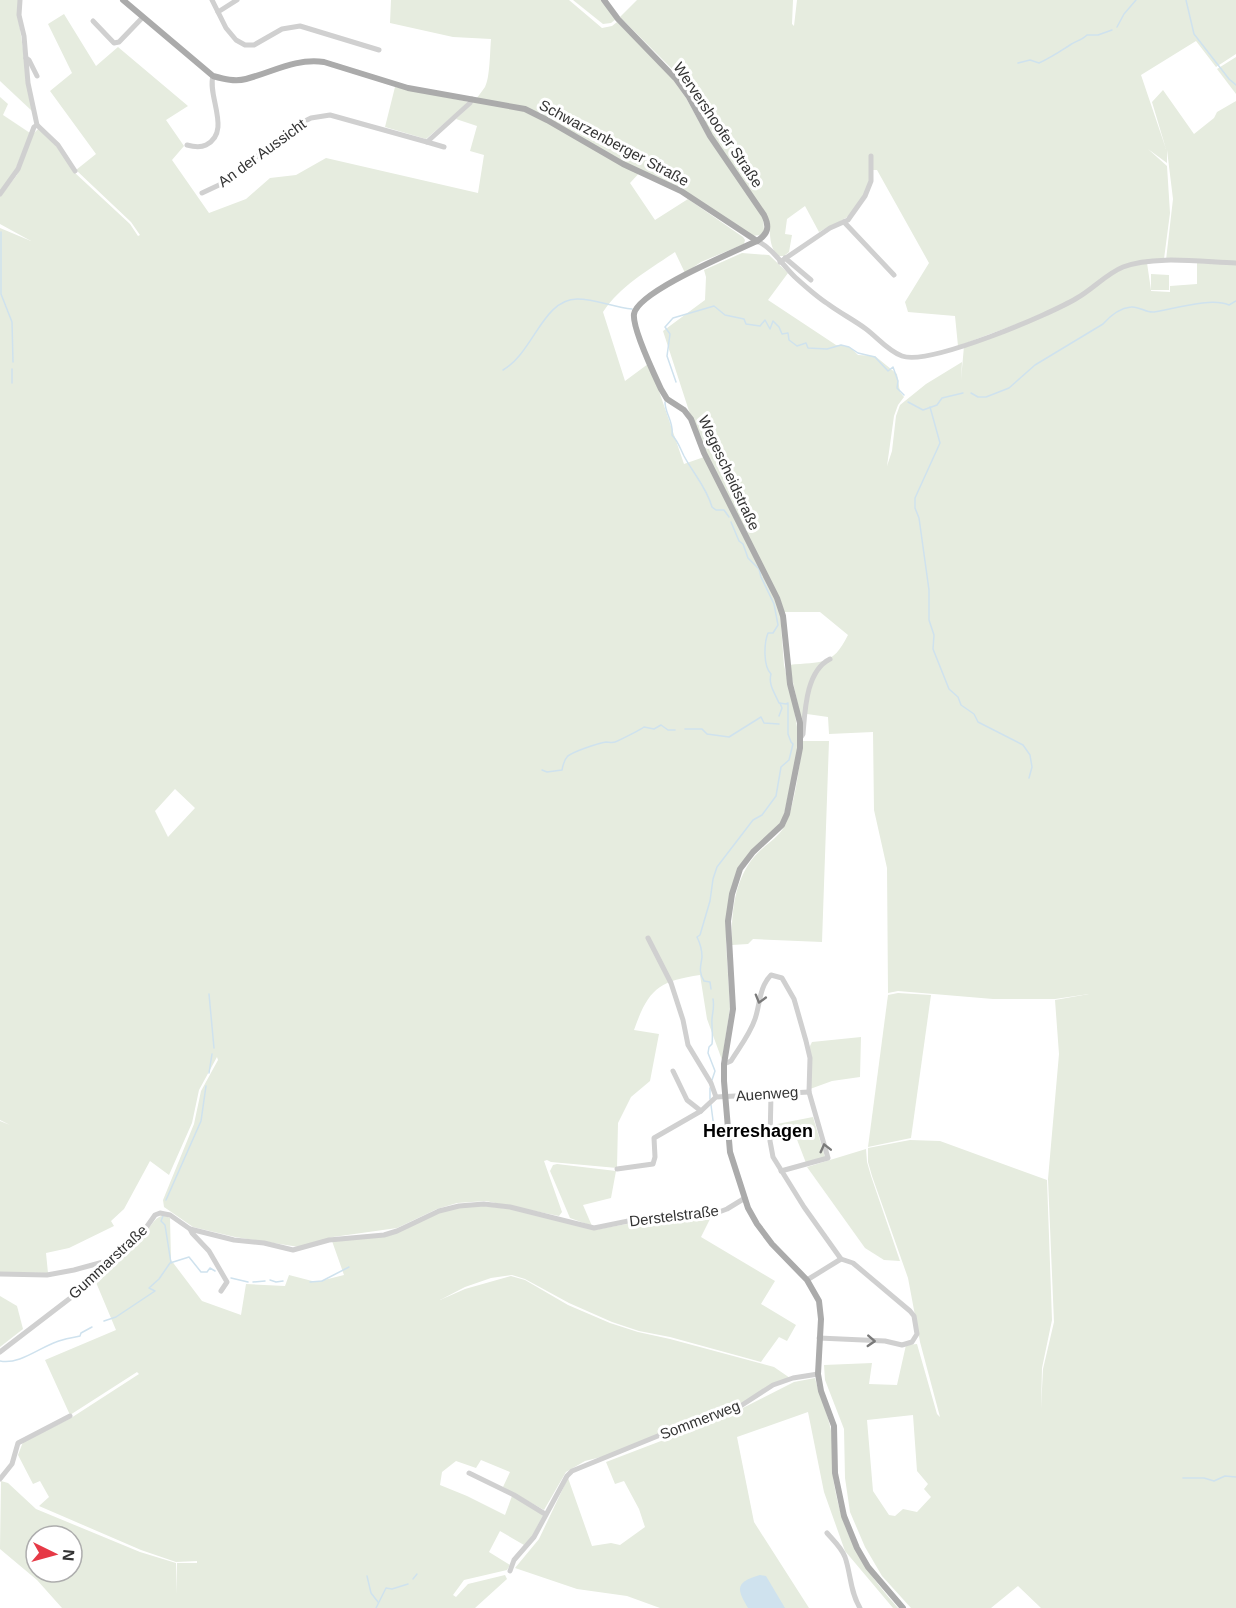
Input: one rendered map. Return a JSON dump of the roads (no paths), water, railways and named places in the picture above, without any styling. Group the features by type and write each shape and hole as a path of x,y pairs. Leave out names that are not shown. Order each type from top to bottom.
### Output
{"main road":[{"path":"125,0 213,76"},
{"name":"Wervershoofer Straße","path":"604,0 618,19 676,79 710,136 764,215 768,230 757,242"},
{"name":"Schwarzenberger Straße","path":"213,76 229,80 245,80 276,68 311,61 324,62 408,88 525,110 547,120 623,164 681,191 757,242"},
{"name":"Wegescheidstraße","path":"757,242 656,291 637,307 634,320 661,389 667,399 684,410 691,419 704,453 771,584 783,616 786,665 800,723 801,737 787,814 782,825 753,852 740,869 732,894 728,921 733,1009 724,1064 724,1096 729,1151 745,1198 764,1234 807,1280 819,1301 821,1319 818,1374 821,1391 834,1426 835,1473 844,1516 857,1548 868,1567 903,1608"}],"street":[{"path":"20,0 19,15 28,83 37,125 58,145 75,171"},
{"path":"213,0 226,28 236,40 244,45 254,45 282,29 300,26 379,50"},
{"path":"218,12 237,0"},
{"path":"93,21 114,43 119,42 143,17"},
{"path":"26,58 37,76"},
{"path":"187,146 208,144 216,134 218,120 212,89 213,76"},
{"path":"427,142 472,99"},
{"name":"An der Aussicht","path":"202,193 219,185 301,123 320,115 330,115 444,147"},
{"path":"0,194 18,170 34,127 37,125"},
{"path":"782,260 830,228 844,222 855,212 865,196 872,172 871,156"},
{"path":"844,222 894,275"},
{"path":"757,242 765,244 782,260 811,280"},
{"path":"782,260 796,278 892,351 903,357 923,358 964,346 1035,318 1077,298 1122,267 1142,262 1165,261 1236,263"},
{"path":"801,737 807,694 819,666 830,659"},
{"path":"617,1169 653,1164 654,1138 701,1111 716,1096 711,1083 688,1045 683,1020 671,984 648,938"},
{"path":"724,1064 731,1061 751,1026 767,979 771,975 782,978 799,1013 810,1058 809,1092 828,1158 781,1172"},
{"path":"673,1071 687,1100 701,1111"},
{"name":"Auenweg","path":"716,1096 809,1092"},
{"path":"771,1094 771,1149 781,1172 841,1259 853,1263 910,1311 914,1316 917,1334 912,1342 902,1345 885,1341 819,1338"},
{"name":"Derstelstraße","path":"293,1250 329,1240 397,1231 438,1211 459,1206 499,1206 594,1228 667,1215 719,1212 745,1198"},
{"name":"Gummarstraße","path":"0,1352 86,1286 107,1261 143,1232 155,1215 160,1213 170,1215 190,1229 234,1240 264,1243 293,1250"},
{"path":"190,1229 209,1251 213,1261 226,1278 225,1287 221,1291"},
{"path":"807,1280 841,1259"},
{"path":"0,1274 47,1275 107,1261"},
{"name":"Sommerweg","path":"546,1514 567,1476 581,1466 617,1454 670,1431 723,1415 773,1385 793,1378 818,1374"},
{"path":"1,1475 12,1464 18,1443 70,1416"},
{"path":"469,1473 546,1514 534,1537 514,1560 510,1571"},
{"path":"827,1533 838,1544 845,1557 853,1595 860,1608"}],"water":[{"path":"760,1575 766,1576 785,1608 748,1608 741,1595 740,1586 747,1580"}],"waterway":[{"path":"1117,27 1136,0"},
{"path":"1186,0 1194,34 1236,85"},
{"path":"1018,63 1030,60 1039,63 1087,35 1098,35 1112,30"},
{"path":"1,232 1,294 12,322 13,362"},
{"path":"503,370 522,352 555,308 565,301 584,299 632,309"},
{"path":"971,393 978,397 986,397 1009,388 1035,365 1103,324 1123,309 1134,307 1154,312 1212,302 1229,305 1236,301"},
{"path":"676,382 667,356 670,334 665,327 673,318 714,306 725,315 744,319 746,324 760,326 765,320 770,329 773,321 782,334 788,333 789,340 797,346 806,343 808,348 827,349 841,345 858,353 875,357 888,371 893,367 898,381 897,388 904,395"},
{"path":"12,369 12,383"},
{"path":"908,402 923,410 937,405 942,398 963,393"},
{"path":"665,402 672,426 672,435 703,487 712,507 716,510 724,510 729,517"},
{"path":"930,407 940,443 915,498 915,508 919,518 929,590 929,620 934,635 933,649 949,689 958,697 961,705 974,714 978,722 1023,745 1030,755 1032,767 1029,778"},
{"path":"711,989 710,982 704,981 701,974 702,952 697,937 700,935 710,901 717,867 753,820 762,815 776,796 781,767 789,760 793,744 788,734 788,703 779,703 771,685 771,674 765,660 768,633 773,633 778,625 774,604 759,569 748,558 731,522"},
{"path":"779,716 782,708 780,703"},
{"path":"685,729 702,729 707,734 729,737 761,717 764,723 779,724"},
{"path":"542,770 547,772 562,770 566,758 570,755 602,743 615,742 644,727 654,729 661,725 668,730 675,730"},
{"path":"209,994 214,1048"},
{"path":"712,1080 715,1071 708,1053 712,1044 713,999"},
{"path":"209,1073 212,1054"},
{"path":"166,1200 201,1121 206,1086"},
{"path":"710,1088 710,1099"},
{"path":"711,1105 714,1128"},
{"path":"163,1216 161,1221 165,1225 171,1263"},
{"path":"104,1321 116,1317 155,1291 149,1288 159,1279 170,1263 189,1257 201,1272 207,1272 210,1268 215,1271"},
{"path":"310,1282 322,1281 349,1267"},
{"path":"231,1278 248,1282"},
{"path":"270,1280 283,1281"},
{"path":"253,1282 265,1281"},
{"path":"0,1361 14,1361 59,1341 80,1336 92,1327"},
{"path":"1183,1478 1204,1478 1214,1481 1225,1476 1236,1477"},
{"path":"413,1579 417,1574"},
{"path":"367,1576 371,1593 378,1602"},
{"path":"376,1608 386,1588 392,1589 408,1584"}],"district":[{"name":"Herreshagen","path":"758,1131"}]}
